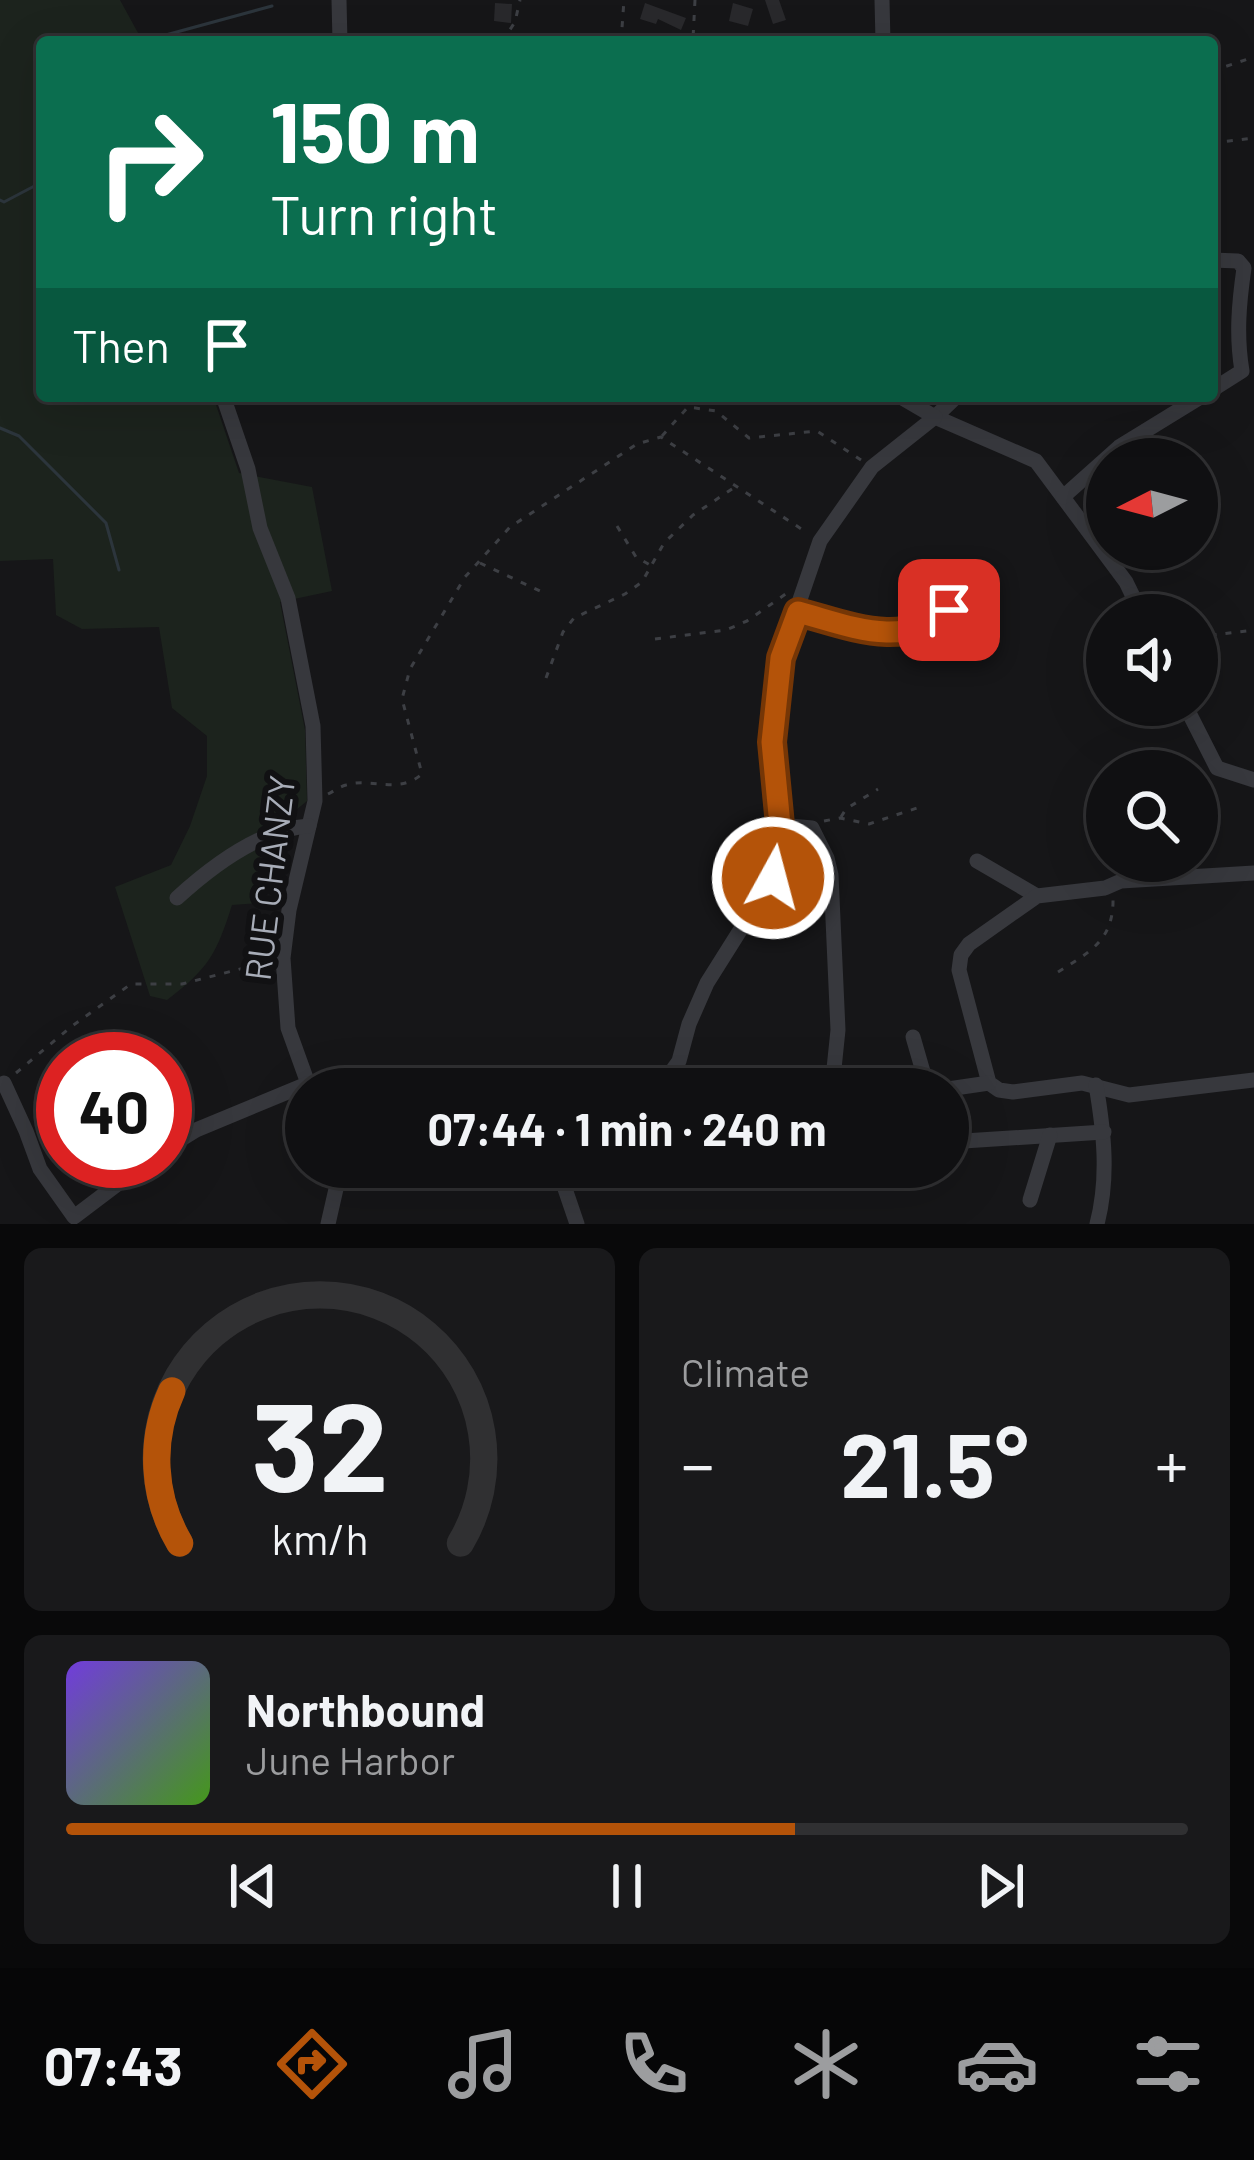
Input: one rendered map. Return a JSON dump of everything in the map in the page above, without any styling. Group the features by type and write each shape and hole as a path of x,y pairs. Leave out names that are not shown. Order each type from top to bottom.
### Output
{"street":[{"path":"339,0 340,36"},
{"path":"881,0 883,36"},
{"path":"1218,260 1238,261 1244,268 1238,313 1242,371 1218,386"},
{"name":"RUE CHANZY","path":"225,402 248,470 260,528 288,598 314,726 315,801 289,910 283,958 288,1028 302,1068"},
{"path":"909,402 1036,460 1132,594"},
{"path":"674,1068 707,983 773,878 780,825 772,742 781,658 820,541 872,467 950,402"},
{"path":"1063,496 1109,455 1193,402"},
{"path":"798,612 892,634 934,623 956,601"},
{"path":"1196,726 1217,768 1254,780"},
{"path":"780,825 812,828 831,875 838,1030 834,1068"},
{"path":"177,898 208,870 253,845 293,827 309,826"},
{"path":"977,861 1036,896"},
{"path":"1218,874 1254,872"},
{"path":"988,1083 959,970 961,955 969,944 1036,896 1105,888 1119,882"},
{"path":"913,1037 922,1068"},
{"path":"969,1086 988,1083 1013,1092 1082,1083 1129,1095 1254,1080"},
{"path":"4,1083 36,1159"},
{"path":"1096,1085 1104,1132 1104,1194 1097,1224"},
{"path":"192,1132 285,1096"},
{"path":"969,1141 1104,1132"},
{"path":"1030,1200 1050,1135"},
{"path":"53,1188 74,1217 112,1188"},
{"path":"328,1224 336,1188"},
{"path":"565,1188 577,1224"}],"path":[{"path":"506,36 520,0"},
{"path":"621,36 624,0"},
{"path":"693,36 695,0"},
{"path":"1218,69 1254,57"},
{"path":"1218,142 1254,138"},
{"path":"315,801 349,784 383,786 414,781 422,774 402,698 410,669 465,577 510,526 637,444 661,437 688,407 716,411 749,438 817,431 872,467"},
{"path":"661,437 820,541"},
{"path":"547,678 563,632 574,618 642,582 664,543 693,514 736,486"},
{"path":"617,526 636,557 652,566"},
{"path":"478,562 540,591"},
{"path":"655,638 726,630 747,621 786,591 804,589"},
{"path":"1218,634 1254,630"},
{"path":"841,818 846,808 878,789"},
{"path":"812,828 841,818 869,824 916,808"},
{"path":"1058,973 1101,943 1114,915 1113,897 1120,882"},
{"path":"4,1083 131,984 182,984 283,958"}],"shaded area":[{"path":"0,0 120,0 140,36 36,36 36,402 215,402 239,473 312,487 332,591 280,602 305,730 307,801 290,815 259,903 232,905 209,959 167,1000 150,996 115,887 171,865 207,776 207,736 172,708 159,627 82,629 56,615 53,559 0,561"}],"building":[{"path":"765,0 779,0 786,20 773,24"},
{"path":"495,3 512,4 511,23 494,21"},
{"path":"645,3 686,18 681,30 658,19 656,24 640,19"},
{"path":"733,3 753,9 748,26 729,21"}],"waterway":[{"path":"162,36 272,6"},
{"path":"0,200 36,185"},
{"path":"0,428 19,436 106,523 119,570"}],"route":[{"path":"773,878 780,811 772,742 781,658 798,612 892,634 934,623 949,610"}]}
